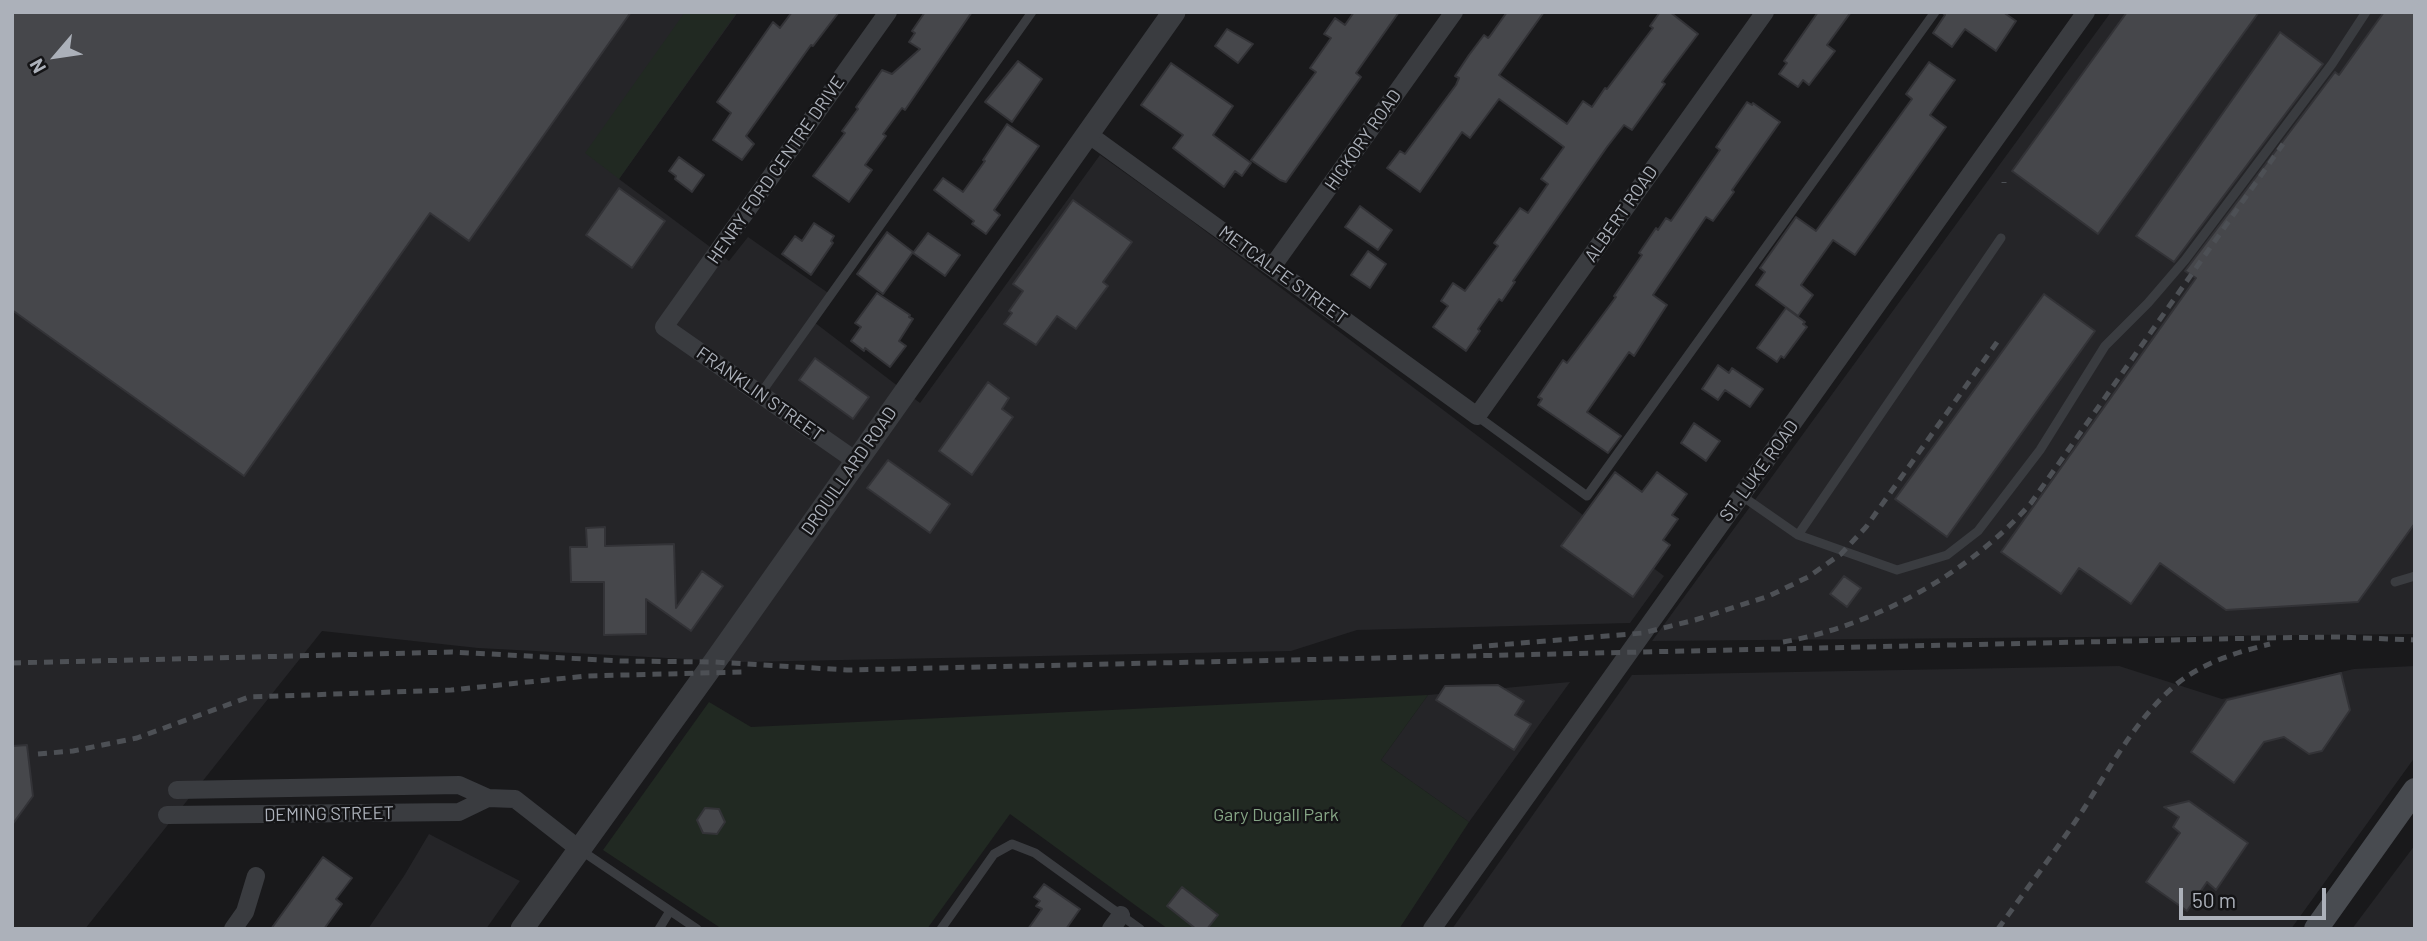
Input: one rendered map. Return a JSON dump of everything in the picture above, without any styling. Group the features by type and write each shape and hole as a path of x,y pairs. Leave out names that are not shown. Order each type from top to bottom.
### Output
{"main road":[{"path":"2316,929 2415,790"}],"street":[{"name":"HENRY FORD CENTRE DRIVE","path":"664,327 888,12"},
{"name":"DROUILLARD ROAD","path":"522,929 706,674 1174,12"},
{"name":"HICKORY ROAD","path":"1272,267 1454,12"},
{"name":"ALBERT ROAD","path":"1477,416 1765,12"},
{"name":"ST. LUKE ROAD","path":"1432,929 2087,12"},
{"name":"METCALFE STREET","path":"1088,134 1477,416"},
{"name":"FRANKLIN STREET","path":"664,327 856,461"},
{"name":"DEMING STREET","path":"177,789 459,785 488,798 515,799 579,849"},
{"name":"DEMING STREET","path":"167,816 459,812 488,798"},
{"path":"233,929 245,912 256,876"}],"lane":[{"path":"761,393 1032,12"},
{"path":"1477,416 1587,496 1935,12"},
{"path":"1742,496 1798,535 1898,570 1947,555 1978,530 2040,450 2105,346 2148,303 2185,260 2332,64 2367,12"},
{"path":"1798,535 2001,238"},
{"path":"2395,582 2415,576"},
{"path":"941,929 994,853 1012,844 1035,853 1116,922 1140,929"},
{"path":"579,849 697,929"},
{"path":"659,929 670,911"}],"shaded area":[{"path":"12,12 738,12 619,179 729,261 748,237 834,297 814,322 920,403 1100,155 1180,212 1664,576 1630,623 1357,630 1291,651 743,662 478,648 322,631 85,929 12,929"},
{"path":"2111,12 2415,12 2415,634 1652,641"},
{"path":"2119,666 2222,699 2354,669 2415,666 2415,757 2291,929 1452,929 1632,675"},
{"path":"1570,682 1469,822 1381,760 1428,695"},
{"path":"429,834 520,881 486,929 368,929 404,876"},
{"path":"2415,845 2415,929 2352,929"}],"green space":[{"path":"685,12 737,12 619,179 585,153"},
{"name":"Gary Dugall Park","path":"1428,695 1381,760 1469,822 1399,929 1168,929 1010,814 927,929 722,929 603,850 709,702 751,727"}],"building":[{"path":"12,12 631,12 469,241 430,213 244,476 12,310"},
{"path":"792,12 839,12 813,46 811,45 746,136 754,144 742,160 713,140 731,113 717,102 773,22 780,28"},
{"path":"925,12 972,12 905,110 902,108 883,134 886,136 865,165 872,170 849,202 813,176 845,133 842,131 858,109 856,107 882,70 892,74 920,49 909,42 915,33 912,31"},
{"path":"1354,12 1399,12 1356,73 1361,77 1286,182 1280,180 1251,160 1316,72 1310,68 1331,38 1324,34 1335,18 1345,25"},
{"path":"1507,12 1544,12 1499,75 1567,124 1583,101 1592,107 1605,88 1607,89 1653,28 1650,26 1660,12 1670,12 1698,34 1662,82 1665,84 1632,130 1624,125 1607,147 1513,281 1515,282 1502,301 1499,299 1478,329 1480,331 1466,351 1433,327 1448,306 1441,301 1453,283 1465,291 1498,246 1494,243 1520,208 1528,213 1548,184 1541,179 1564,147 1499,99 1470,138 1462,132 1420,192 1387,168 1400,151 1405,154 1456,85 1459,78 1455,76 1469,55 1484,35 1488,38 1490,36"},
{"path":"1818,12 1851,12 1827,45 1835,51 1809,85 1803,80 1798,87 1779,74 1787,63 1784,61"},
{"path":"1942,12 2003,12 2016,21 1996,51 1965,29 1952,47 1933,33 1945,15"},
{"path":"2127,12 2259,12 2098,234 2012,171"},
{"path":"2384,12 2415,12 2415,523 2358,602 2226,610 2160,563 2131,604 2079,568 2061,594 2001,552 2196,278 2185,271 2335,72 2339,75"},
{"path":"1227,29 1253,44 1238,63 1215,46"},
{"path":"2280,32 2323,64 2174,262 2136,236"},
{"path":"1018,61 1042,79 1012,122 985,102"},
{"path":"1929,62 1955,80 1930,115 1946,127 1855,255 1833,240 1801,285 1813,295 1798,316 1756,285 1765,272 1760,268 1796,217 1816,231 1912,99 1906,94"},
{"path":"1171,63 1233,106 1213,135 1251,163 1242,176 1235,171 1224,187 1173,148 1183,135 1141,105"},
{"path":"1747,102 1752,105 1753,103 1780,122 1713,221 1706,217 1653,295 1667,305 1634,356 1629,352 1587,412 1621,436 1608,453 1538,405 1542,399 1538,397 1563,360 1567,363 1616,297 1614,296 1642,255 1639,253 1656,228 1658,230 1666,218 1671,221 1720,150 1716,147"},
{"path":"1007,124 1039,146 994,210 1000,215 986,234 972,224 974,221 934,190 943,178 963,192"},
{"path":"679,157 704,175 692,192 669,171"},
{"path":"619,188 665,221 632,268 586,235"},
{"path":"1073,200 1132,242 1103,282 1108,286 1076,329 1057,316 1036,345 1004,324 1012,313 1009,311 1023,291 1013,284"},
{"path":"1360,206 1392,230 1378,250 1345,227"},
{"path":"814,223 834,236 831,241 833,243 811,275 782,254 795,236 802,241"},
{"path":"887,232 913,252 883,294 857,274"},
{"path":"928,233 960,255 945,276 913,253"},
{"path":"1368,251 1386,264 1370,288 1351,275"},
{"path":"877,293 913,319 899,341 906,346 890,367 851,341 861,327 855,323"},
{"path":"2044,294 2095,331 1947,537 1895,499"},
{"path":"1786,308 1805,322 1803,324 1807,327 1784,358 1781,356 1777,362 1757,348"},
{"path":"815,358 869,397 853,419 799,380"},
{"path":"1718,365 1729,373 1732,368 1763,389 1750,407 1725,390 1718,400 1702,389"},
{"path":"988,382 1009,398 1002,409 1013,417 972,475 939,451"},
{"path":"1694,423 1720,441 1706,461 1681,443"},
{"path":"888,460 950,504 930,533 867,488"},
{"path":"1615,472 1642,492 1657,472 1687,494 1672,515 1678,519 1663,540 1670,545 1633,597 1561,546"},
{"path":"605,527 605,546 674,544 676,608 702,571 723,586 691,631 646,599 646,634 604,635 604,582 571,582 570,547 587,547 586,528"},
{"path":"1844,576 1861,588 1847,607 1830,594"},
{"path":"2341,673 2350,710 2322,751 2309,754 2284,737 2264,742 2234,783 2191,752 2227,700"},
{"path":"1498,685 1524,701 1515,715 1531,724 1514,750 1436,700 1445,686"},
{"path":"27,745 33,796 12,825 12,746"},
{"path":"2189,801 2248,843 2216,890 2207,882 2187,911 2146,882 2180,833 2173,827 2179,817 2164,807"},
{"path":"705,808 719,809 725,822 717,834 703,833 697,820"},
{"path":"323,857 352,878 336,899 342,904 324,929 271,929"},
{"path":"1044,884 1080,909 1066,929 1028,929 1042,909 1036,906 1040,901 1034,897"},
{"path":"1182,887 1218,915 1207,929 1196,929 1167,906"}],"railway":[{"path":"1783,642 1852,623 1918,593 1950,574 2007,528 2031,503 2283,144"},
{"path":"1473,647 1643,633 1695,620 1769,596 1808,577 1841,554 1866,527 2000,338"},
{"path":"12,663 452,652 847,670 2261,638 2415,640"},
{"path":"1998,929 2075,822 2150,710 2188,676 2234,654 2270,644"},
{"path":"38,754 73,751 137,738 249,697 451,690 586,676 742,672"}]}
